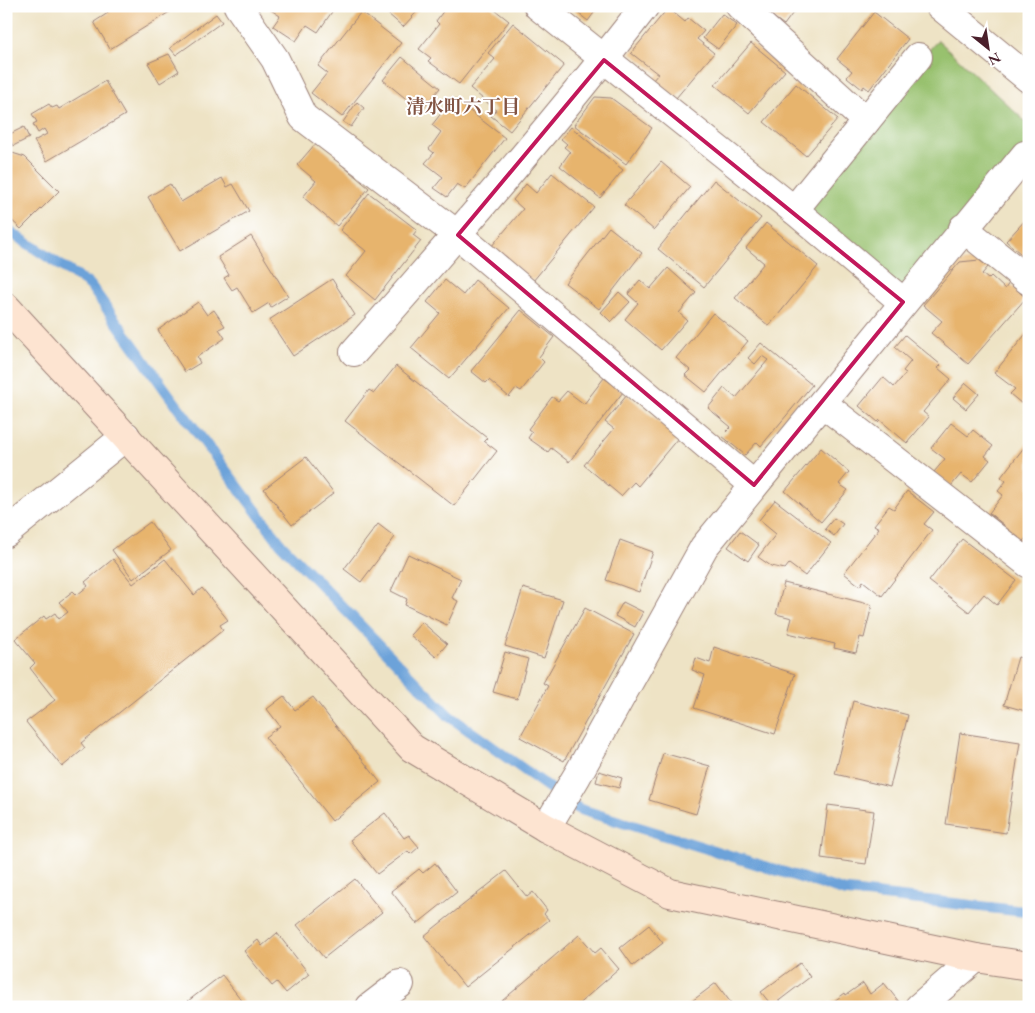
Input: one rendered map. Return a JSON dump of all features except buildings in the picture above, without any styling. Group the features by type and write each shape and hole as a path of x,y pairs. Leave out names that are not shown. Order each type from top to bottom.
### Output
{"street":[{"path":"238,6 275,59 303,116 458,235 754,485"},
{"path":"538,6 794,210 903,302"},
{"path":"354,352 458,235 604,60 646,6"},
{"path":"740,6 866,121"},
{"path":"940,6 1029,79"},
{"path":"794,210 918,57"},
{"path":"546,828 577,776 704,546 1024,155"},
{"path":"964,228 1029,281"},
{"path":"6,307 412,748 546,828 670,893 976,958 1029,966"},
{"path":"822,403 1029,564"},
{"path":"6,533 126,436"},
{"path":"919,1007 976,958"},
{"path":"370,1007 400,984"}],"highlighted area":[{"path":"604,60 903,302 754,485 458,235"}],"green space":[{"path":"938,40 1029,125 1029,149 903,302 794,210 866,121"}],"waterway":[{"path":"6,229 90,285 169,395 281,544 449,716 579,809 844,891 1029,912"}],"district":[{"name":"清水町六丁目","path":"463,106"}]}
